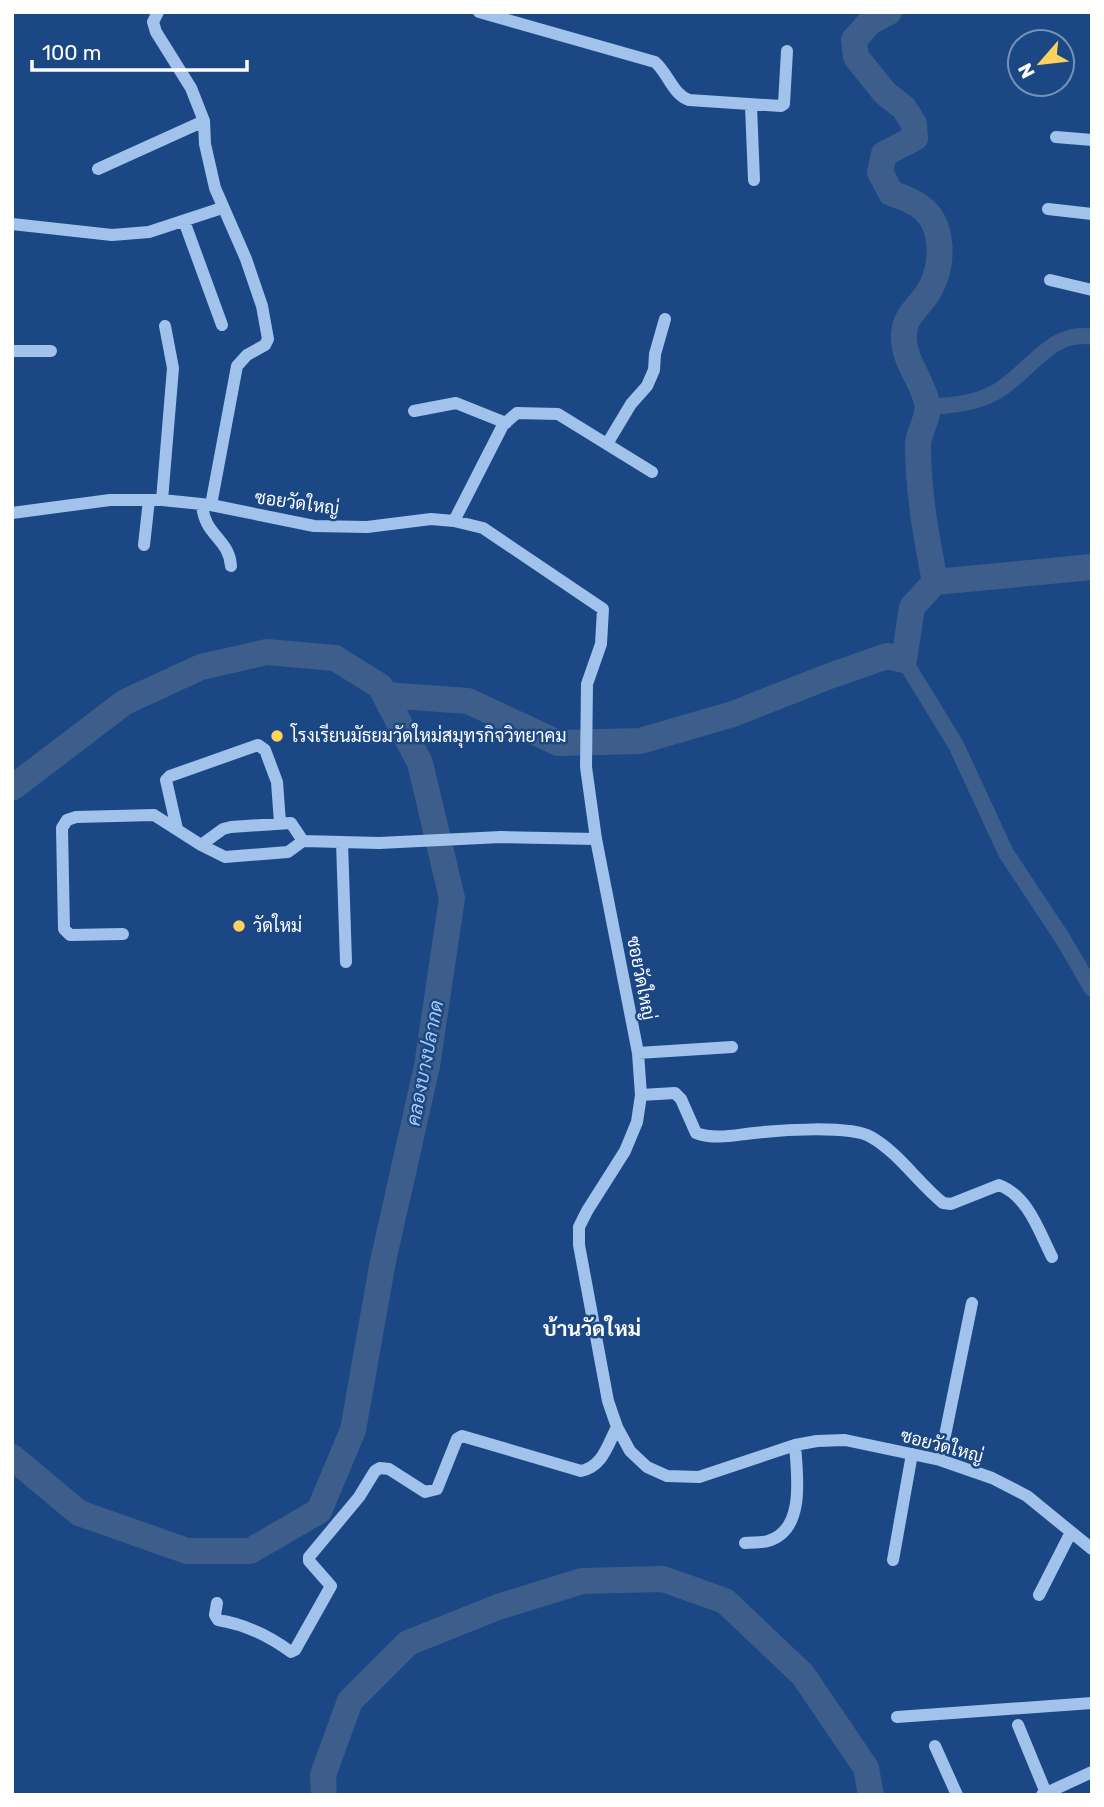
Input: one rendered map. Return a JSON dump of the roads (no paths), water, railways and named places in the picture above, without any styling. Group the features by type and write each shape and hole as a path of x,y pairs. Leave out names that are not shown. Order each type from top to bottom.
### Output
{"street":[{"path":"158,12 153,22 156,32 191,88 204,121 205,144 215,188 246,259 262,306 268,339 265,345 247,355 237,366 206,505 205,523 226,548 231,566"},
{"path":"479,12 655,62 664,70 679,95 689,100 776,108 783,104 787,51"},
{"path":"751,106 754,180"},
{"path":"99,169 204,121"},
{"path":"1056,137 1092,140"},
{"path":"12,225 112,235 149,232 222,208"},
{"path":"1048,209 1092,214"},
{"path":"184,221 222,325"},
{"path":"1050,280 1092,290"},
{"path":"607,444 631,404 647,386 654,370 655,355 665,319"},
{"path":"144,545 155,500 173,368 165,326"},
{"path":"12,351 51,351"},
{"path":"414,411 456,402 506,423"},
{"path":"454,521 506,423 517,413 558,414 652,472"},
{"name":"ซอยวัดใหญ่","path":"12,513 110,500 155,500 206,505 314,526 367,527 430,519 454,521 483,528 603,608 601,644 587,684 586,767 596,839 638,1053 641,1095 637,1122 625,1152 579,1227 579,1245 608,1401 617,1427 630,1451 647,1467 667,1476 699,1477 795,1445 817,1441 845,1440 940,1460 992,1478 1027,1496 1092,1549"},
{"path":"177,829 166,780 170,776 258,746 265,750 277,782 280,824"},
{"path":"122,934 70,935 64,929 62,828 67,820 76,817 155,815 225,857 288,852 303,841 379,843 501,837 596,839"},
{"path":"201,845 223,829 231,827 291,823 303,841"},
{"path":"342,842 346,962"},
{"path":"638,1053 732,1047"},
{"path":"641,1095 676,1093 696,1133 704,1136 831,1130 864,1134 885,1147 943,1202 951,1204 999,1185 1007,1188 1024,1202 1052,1257"},
{"path":"940,1460 972,1303"},
{"path":"217,1604 215,1615 218,1620 231,1622 255,1632 279,1643 290,1652 295,1650 331,1586 309,1561 309,1557 359,1497 375,1471 380,1468 389,1469 425,1492 430,1492 437,1489 457,1439 462,1436 581,1471 593,1468 600,1461 617,1427"},
{"path":"745,1543 768,1541 780,1534 795,1512 798,1486 795,1445"},
{"path":"893,1560 912,1454"},
{"path":"1039,1595 1071,1532"},
{"path":"897,1717 1092,1703"},
{"path":"1018,1725 1044,1794 1092,1772"},
{"path":"935,1746 957,1795"}],"waterway":[{"path":"889,12 870,22 854,40 856,57 885,93 904,108 914,124 915,138 884,154 880,172 891,193 909,200 930,216 939,242 934,282 912,313 904,333 906,352 927,403 927,413 918,444 918,462 923,513 935,582"},
{"path":"928,407 963,403 988,396 1064,339 1092,337"},
{"path":"385,695 468,701 558,743 640,741 733,714 887,656 904,660 912,607 935,582 1092,567"},
{"name":"คลองบางปลากด","path":"12,788 125,702 201,667 267,652 335,658 380,686 420,763 452,898 427,1066 383,1261 353,1430 319,1511 250,1551 187,1551 79,1513 12,1457"},
{"path":"904,660 956,745 1006,853 1063,939 1092,989"},
{"name":"คลองบางปลากด","path":"324,1795 323,1775 350,1701 408,1643 498,1607 582,1581 663,1579 725,1601 803,1675 866,1768 871,1795"}],"place":[{"name":"โรงเรียนมัธยมวัดใหม่สมุทรกิจวิทยาคม","path":"277,736"},
{"name":"วัดใหม่","path":"239,926"}],"district":[{"name":"บ้านวัดใหม่","path":"592,1328"}]}
